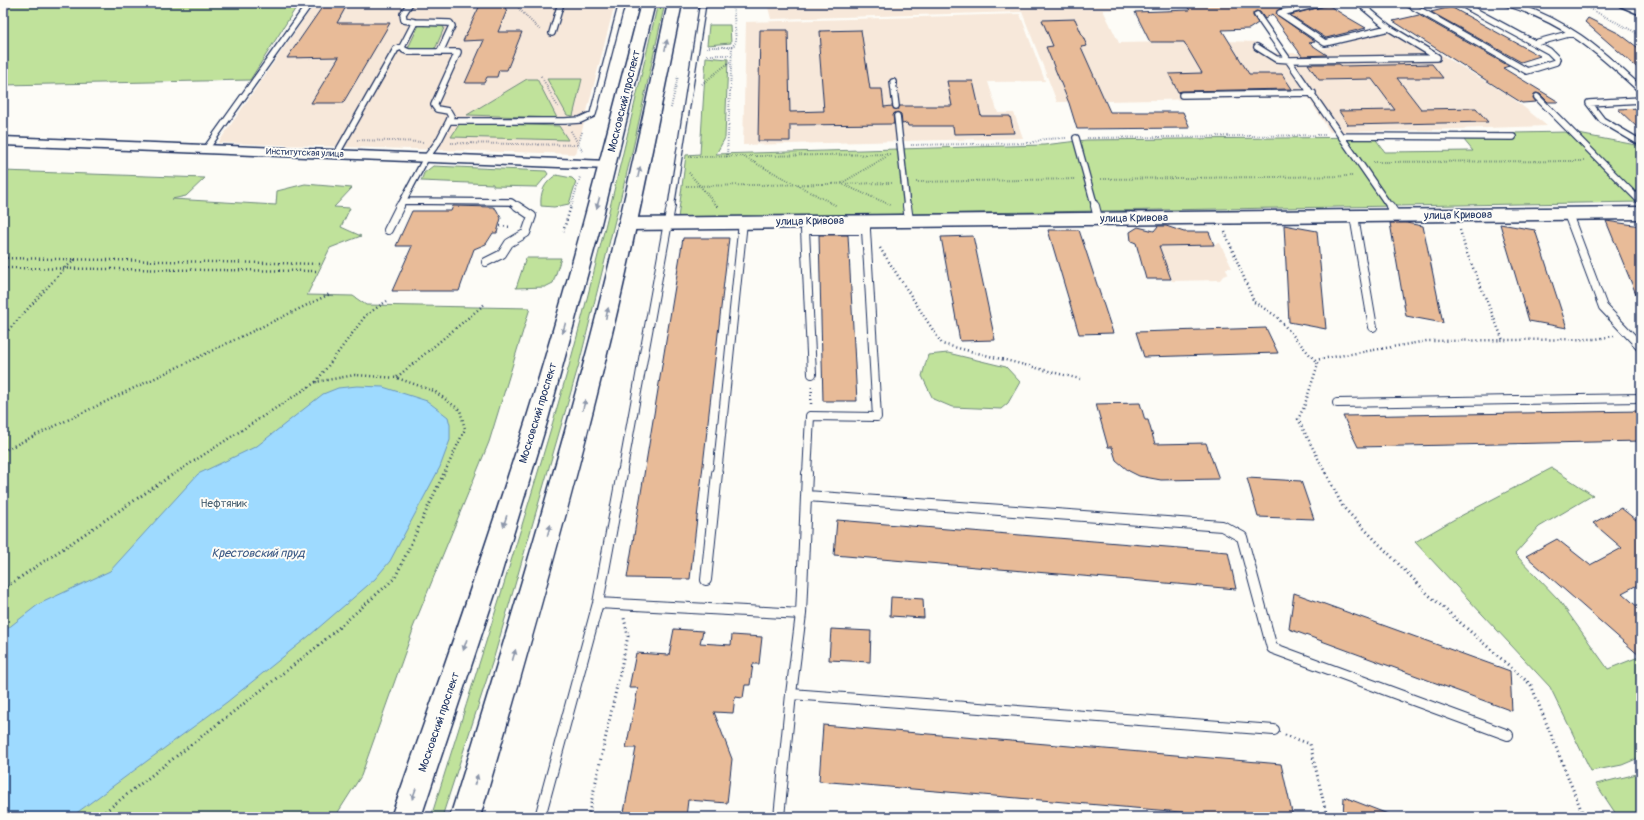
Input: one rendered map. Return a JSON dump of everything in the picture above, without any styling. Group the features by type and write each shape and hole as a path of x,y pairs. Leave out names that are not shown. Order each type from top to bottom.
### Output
{"main road":[{"name":"Московский проспект","path":"406,817 460,663 538,417 565,325 608,165 648,3"},
{"path":"464,817 513,658 582,411 627,224 675,3"}],"street":[{"path":"1625,3 1641,11"},
{"name":"Институтская улица","path":"3,141 608,165"},
{"name":"улица Кривова","path":"627,224 737,222 866,225 909,217 1098,218 1641,213"}],"lane":[{"path":"206,149 310,3"},
{"path":"410,3 403,14 404,20 415,22 450,23 452,26 440,52"},
{"path":"552,34 552,29 561,3"},
{"path":"449,121 565,122 580,120 593,114 622,3"},
{"path":"540,817 598,604 668,223 703,3"},
{"path":"1322,3 1280,13 1325,43 1389,28"},
{"path":"1257,47 1276,59 1290,60 1437,58 1389,28 1359,3"},
{"path":"1407,3 1526,71 1556,62 1557,59 1549,51 1460,3"},
{"path":"1506,3 1524,8 1572,33 1594,47 1641,90"},
{"path":"1258,15 1396,215"},
{"path":"336,154 396,49 402,47 415,22"},
{"path":"1535,43 1572,33"},
{"path":"388,230 426,158 438,142 451,116 448,111 437,109 434,105 458,52 409,52 404,50 402,47"},
{"path":"893,82 896,106"},
{"path":"1182,95 1313,93"},
{"path":"1537,98 1641,202"},
{"path":"1641,100 1589,103 1602,120 1641,143"},
{"path":"897,116 909,217"},
{"path":"1341,136 1513,137"},
{"path":"1076,138 1098,218"},
{"path":"403,201 511,202 532,216 526,233 509,243 502,254 486,262"},
{"path":"1568,214 1603,308 1640,345"},
{"path":"1354,216 1373,327"},
{"path":"706,580 737,222"},
{"path":"778,817 801,614 810,416 877,417 866,225 805,230 812,374"},
{"path":"1337,403 1641,398"},
{"path":"807,496 1222,526 1242,537 1272,648 1508,735"},
{"path":"598,604 801,614"},
{"path":"791,694 1274,730"}],"path":[{"path":"518,3 519,9 539,30 547,34 552,34"},
{"path":"728,156 731,61 732,47 736,42 734,3"},
{"path":"1578,3 1641,35"},
{"path":"696,51 732,47"},
{"path":"696,51 732,55"},
{"path":"689,94 731,61"},
{"path":"901,150 911,145 1031,143 1044,139 1341,136"},
{"path":"678,159 728,156 891,154 842,184"},
{"path":"741,156 866,225 942,344 1080,379"},
{"path":"678,159 700,186 737,222"},
{"path":"1359,162 1600,161"},
{"path":"674,187 1087,179 1369,176"},
{"path":"842,184 909,217"},
{"path":"1219,217 1254,302 1276,316 1318,364 1304,407 1298,419 1343,507 1429,595 1531,685 1584,817"},
{"path":"1459,224 1466,252 1503,340"},
{"path":"500,226 517,227"},
{"path":"3,258 323,264"},
{"path":"3,336 65,268 76,259"},
{"path":"3,268 319,271"},
{"path":"3,451 330,294"},
{"path":"3,590 159,484 316,382 366,315 387,301"},
{"path":"397,378 486,303"},
{"path":"1314,360 1427,341 1596,339 1629,334"},
{"path":"810,416 812,374"},
{"path":"98,817 318,646 395,578 465,429 460,410 434,391 397,378 356,375 316,382"},
{"path":"588,817 628,636 621,605"},
{"path":"1274,730 1310,744 1327,817"}],"shaded area":[{"path":"315,3 615,3 576,154 218,143"},
{"path":"767,3 1285,3 1103,10 1119,43 1226,41 1256,42 1274,53 1308,53 1397,28 1510,96 1547,126 1330,132 1308,97 1057,102 1022,12 771,19"},
{"path":"1020,14 1045,81 988,82 998,113 1014,113 1023,138 743,145 746,22"},
{"path":"1220,243 1232,268 1226,268 1228,274 1223,276 1220,280 1172,281 1159,246 1205,246"}],"green space":[{"path":"8,3 299,3 250,80 3,85 3,8"},
{"path":"658,3 665,3 633,148 579,364 494,657 442,817 431,817 519,536 569,366 604,230"},
{"path":"419,25 443,26 444,28 436,47 433,49 408,48"},
{"path":"709,25 730,25 731,43 707,45"},
{"path":"706,57 728,59 725,138 716,154 1044,145 1086,140 1374,137 1385,152 1473,151 1459,134 1568,132 1641,146 1641,202 678,218 686,155 700,154"},
{"path":"527,79 537,79 557,118 467,115"},
{"path":"547,79 582,79 573,116 567,115"},
{"path":"460,123 559,126 568,140 451,137"},
{"path":"433,166 546,171 548,174 537,187 493,186 493,184 421,181 424,173"},
{"name":"Нефтяник","path":"3,171 205,178 186,196 172,199 276,205 277,191 305,184 352,188 334,207 350,208 341,227 361,236 330,248 307,295 353,296 366,305 530,308 489,442 412,630 361,776 335,817 3,817"},
{"path":"556,175 572,178 576,182 569,204 554,207 541,206 542,192 548,181"},
{"path":"526,258 561,258 553,283 545,287 516,288"},
{"path":"948,353 1006,367 1020,382 1008,403 1001,409 952,407 933,399 922,376 928,355"},
{"path":"1552,468 1593,495 1539,527 1515,554 1559,600 1608,669 1641,656 1641,757 1622,765 1591,771 1550,687 1415,542 1453,520"},
{"path":"1641,773 1641,817 1618,817 1596,784"}],"water":[{"name":"Крестовский пруд","path":"357,386 383,387 427,401 448,417 450,425 450,440 440,467 390,561 375,579 309,636 227,702 71,817 3,817 3,632 39,604 110,571 198,474 257,446 323,394 338,388"}],"building":[{"path":"325,3 348,3 337,23 390,23 343,103 311,103 339,57 287,58"},
{"path":"481,3 508,3 505,10 507,10 498,32 522,32 507,70 499,70 497,77 487,77 484,83 465,83 484,40 463,41"},
{"path":"1184,3 1304,3 1279,9 1276,14 1315,42 1309,43 1327,55 1302,56 1272,14 1265,19 1260,12 1256,11 1253,13 1253,16 1258,23 1249,29 1222,30 1249,74 1282,74 1292,89 1178,92 1169,74 1202,73 1184,42 1150,42 1135,12 1190,10"},
{"path":"1328,5 1366,28 1326,38 1290,15"},
{"path":"1451,7 1540,56 1521,62 1431,12"},
{"path":"1419,15 1509,66 1503,68 1559,102 1548,102 1540,94 1536,93 1534,94 1533,98 1536,102 1522,103 1393,21"},
{"path":"1588,18 1620,34 1641,50 1641,71 1585,22"},
{"path":"1075,19 1087,46 1081,47 1110,112 1183,112 1190,128 1077,129 1069,103 1046,47 1053,46 1042,20"},
{"path":"760,30 788,30 790,112 824,111 819,46 821,46 820,31 861,30 870,89 882,89 884,107 892,106 896,110 900,106 952,106 947,81 973,81 981,116 1010,116 1014,133 954,134 953,126 908,126 907,123 902,124 901,114 897,112 893,115 894,124 790,125 790,141 758,141"},
{"path":"1308,64 1339,64 1342,66 1432,64 1443,78 1397,78 1421,109 1476,108 1488,122 1348,125 1339,111 1395,110 1372,79 1319,80"},
{"path":"1641,108 1641,131 1618,109"},
{"path":"453,206 493,207 496,209 501,218 497,233 493,233 486,244 474,249 459,291 392,291 412,246 396,246 412,211 451,211"},
{"path":"1606,221 1641,226 1641,306"},
{"path":"1390,223 1406,223 1423,226 1443,323 1406,316"},
{"path":"1500,224 1535,230 1567,328 1529,321"},
{"path":"1284,225 1317,231 1326,329 1289,322"},
{"path":"1158,226 1166,226 1184,232 1209,232 1214,245 1159,246 1171,279 1146,279 1136,243 1131,241 1130,232 1138,227 1154,231"},
{"path":"1048,230 1079,230 1113,333 1079,334"},
{"path":"819,235 848,235 857,401 823,401"},
{"path":"973,236 995,340 960,341 941,237"},
{"path":"683,238 729,238 690,579 627,578"},
{"path":"1266,328 1278,353 1144,357 1136,332"},
{"path":"1140,403 1145,420 1148,420 1155,444 1206,443 1219,479 1161,480 1139,476 1129,471 1116,460 1112,447 1108,447 1096,404"},
{"path":"1641,411 1641,441 1358,447 1343,416"},
{"path":"1247,478 1301,481 1314,519 1258,517"},
{"path":"1621,508 1641,524 1641,583 1622,593 1641,610 1641,657 1526,556 1557,539 1590,565 1622,548 1593,523"},
{"path":"837,520 1228,552 1236,589 834,555"},
{"path":"1294,593 1510,671 1512,711 1289,629"},
{"path":"891,597 923,599 924,618 890,616"},
{"path":"674,629 703,631 700,643 731,645 732,635 762,637 759,664 753,664 750,685 745,685 743,698 735,697 733,713 714,712 732,759 727,803 688,800 686,817 660,815 660,817 629,817 630,813 624,812 636,748 626,748 638,688 629,688 636,653 669,655"},
{"path":"831,629 871,631 870,662 829,660"},
{"path":"823,725 1281,764 1293,817 1239,817 819,781"},
{"path":"1344,797 1393,816 1393,817 1343,817"}]}
